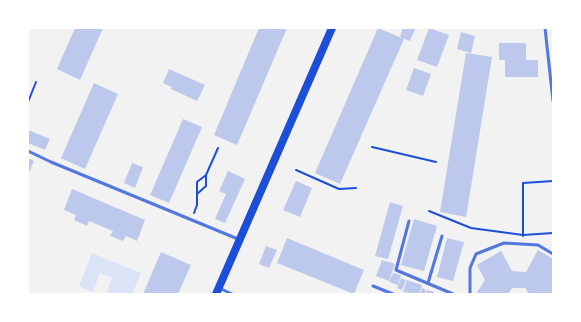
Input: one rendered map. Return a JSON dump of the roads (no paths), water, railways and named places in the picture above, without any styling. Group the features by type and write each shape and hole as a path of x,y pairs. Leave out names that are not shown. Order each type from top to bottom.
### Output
{"main road":[{"path":"218,291 332,28"}],"lane":[{"path":"545,28 553,100"},
{"path":"28,151 51,162 240,240"},
{"path":"409,220 396,270 453,294 455,290"},
{"path":"428,283 442,236"},
{"path":"470,294 470,268 476,254 504,243 538,245 553,254"},
{"path":"373,286 393,294"},
{"path":"218,291 232,294"}]}
